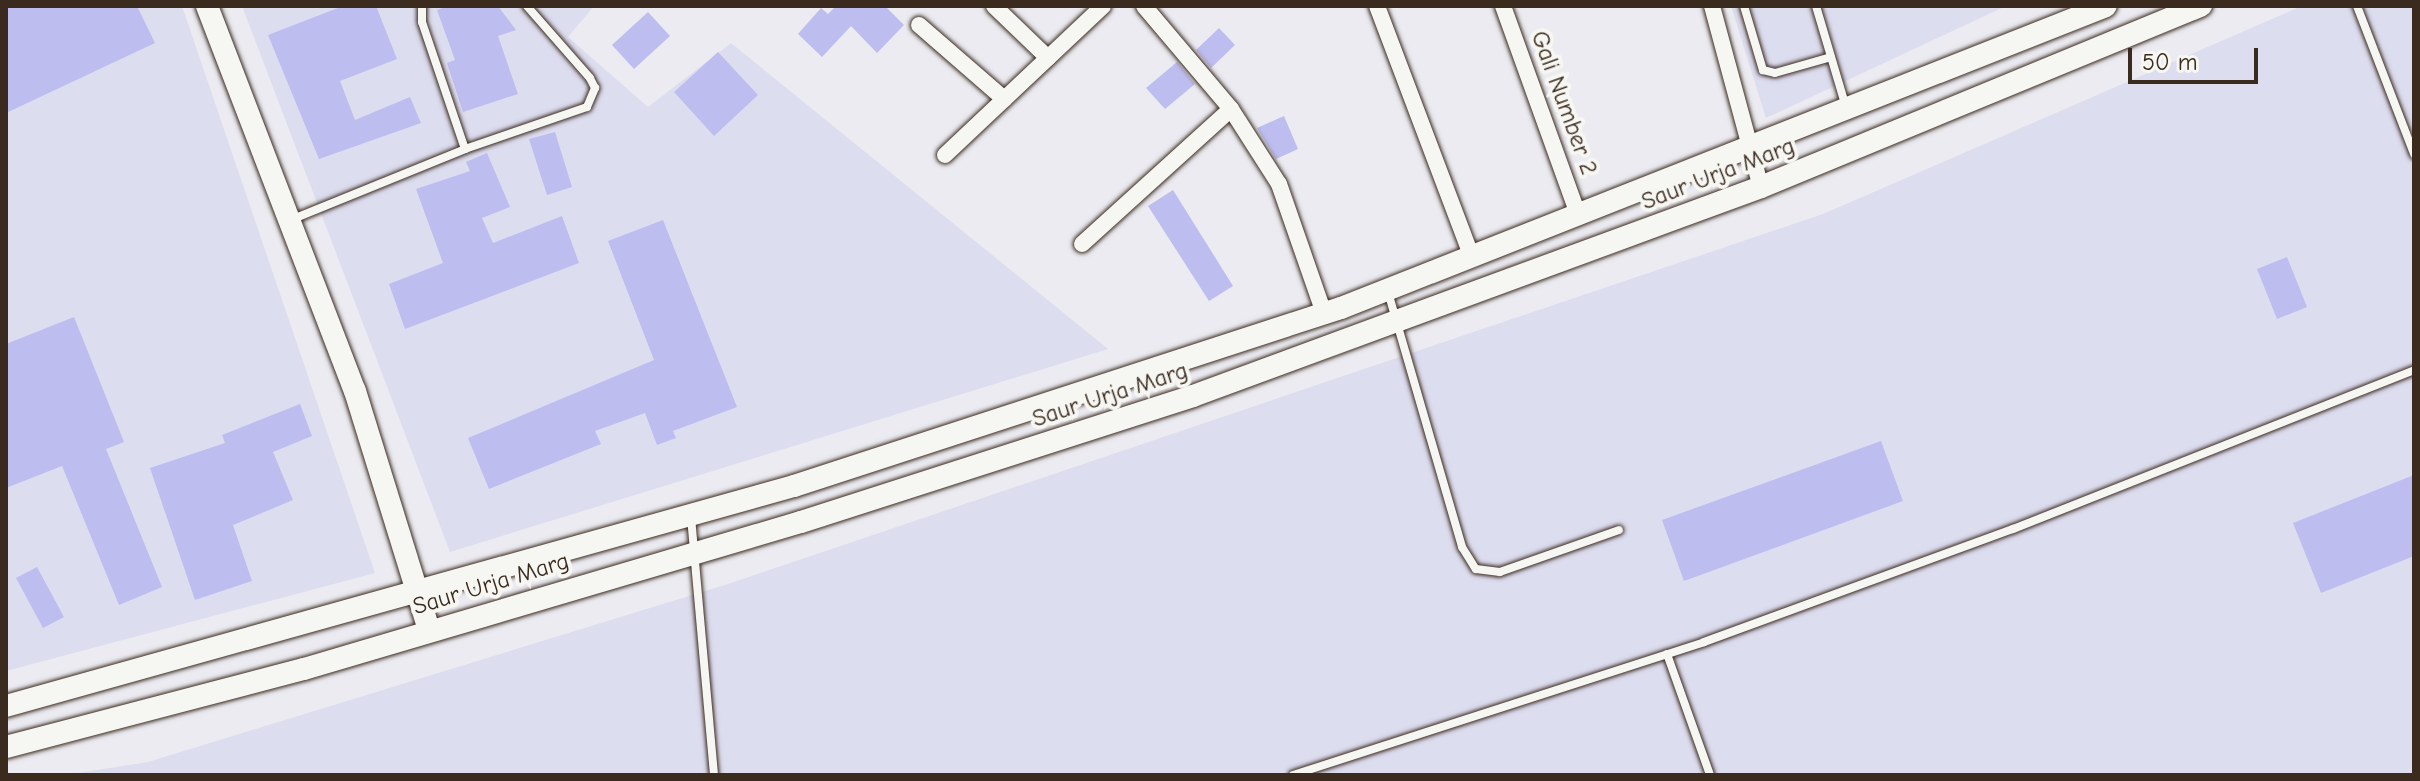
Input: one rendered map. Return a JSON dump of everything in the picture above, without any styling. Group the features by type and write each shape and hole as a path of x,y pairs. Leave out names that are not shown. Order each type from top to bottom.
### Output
{"street":[{"path":"207,6 292,220 355,391 429,630"},
{"path":"994,6 1048,58"},
{"path":"945,155 1103,6"},
{"path":"1144,6 1231,109 1279,184 1324,313"},
{"path":"1377,6 1472,258"},
{"name":"Gali Number 2","path":"1503,6 1579,217"},
{"path":"1712,6 1761,187"},
{"name":"Saur Urja Marg","path":"6,706 690,515 1324,313 1751,150 2106,6"},
{"name":"Saur Urja Marg","path":"6,747 290,673 695,552 1127,417 1399,323 1761,187 2201,6"},
{"path":"919,25 1004,99"},
{"path":"1082,244 1231,109"},
{"path":"1113,382 1127,417"}],"lane":[{"path":"422,6 422,22 465,149"},
{"path":"292,220 465,149 570,116 594,99 590,78 527,6"},
{"path":"1744,6 1763,70 1775,73 1831,57"},
{"path":"1816,6 1847,112"},
{"path":"2357,6 2414,154"},
{"path":"1388,290 1462,547 1476,569 1500,572 1619,530"},
{"path":"1293,775 1667,654 2013,529 2414,370"},
{"path":"690,515 714,775"},
{"path":"1667,654 1710,775"}],"shaded area":[{"path":"6,6 182,6 375,573 6,671"},
{"path":"242,6 594,6 568,37 648,107 731,43 1108,349 450,552"},
{"path":"1731,6 2006,6 1766,118"},
{"path":"2302,6 2414,6 2414,775 65,775 148,762 728,584 1823,214"}],"building":[{"path":"6,6 137,6 155,43 6,113"},
{"path":"343,6 376,6 397,59 340,81 355,120 410,97 421,123 319,159 268,35"},
{"path":"448,6 498,6 516,30 498,36 518,94 463,112 447,63 455,60 437,10"},
{"path":"836,6 885,6 904,25 877,53 851,26 822,57 798,34 821,8 828,14"},
{"path":"648,12 670,36 634,69 612,45"},
{"path":"1219,28 1235,45 1211,68 1196,50"},
{"path":"718,52 758,95 714,136 674,92"},
{"path":"1177,62 1195,84 1165,109 1146,88"},
{"path":"1284,116 1298,149 1276,159 1257,128"},
{"path":"555,132 572,187 547,195 529,139"},
{"path":"487,153 510,207 482,218 493,243 562,216 579,263 405,329 389,284 443,263 416,189 470,171 466,162"},
{"path":"1173,190 1233,286 1209,301 1148,206"},
{"path":"663,220 737,407 673,431 676,438 657,445 645,413 595,431 601,444 489,489 468,438 654,360 608,241"},
{"path":"2287,257 2307,307 2277,319 2257,269"},
{"path":"74,317 124,442 106,449 162,587 119,605 62,466 6,488 6,344"},
{"path":"300,404 312,436 273,452 293,500 233,525 252,581 195,600 150,468 225,443 222,435"},
{"path":"1881,441 1903,501 1684,581 1662,520"},
{"path":"2414,475 2414,556 2321,593 2293,523"},
{"path":"37,567 64,617 43,628 16,578"}]}
